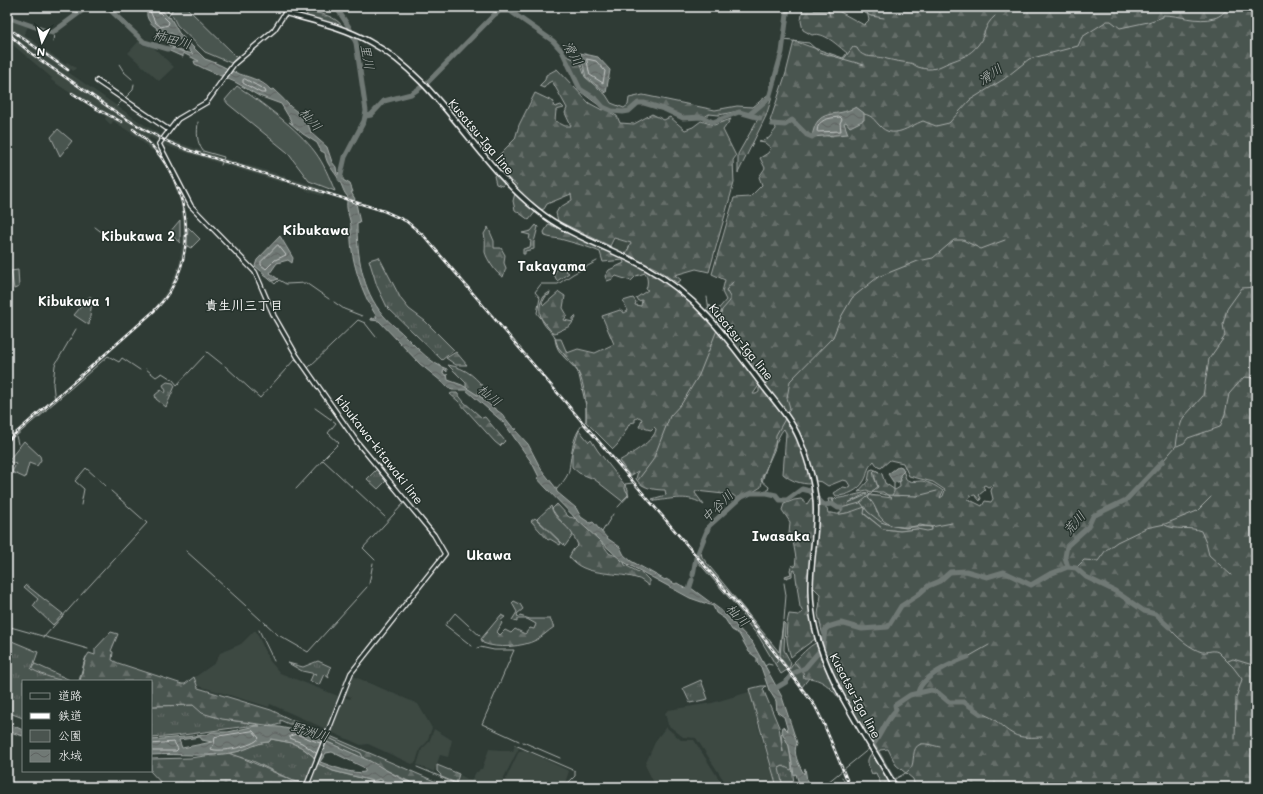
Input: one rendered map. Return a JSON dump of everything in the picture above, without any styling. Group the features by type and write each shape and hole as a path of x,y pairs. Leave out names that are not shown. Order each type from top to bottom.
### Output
{"main road":[{"path":"97,81 169,130 183,115 207,102 239,58 274,30 285,13 286,7"},
{"name":"Kusatsu-Iga line","path":"285,13 347,31 394,57 424,85 501,177 540,213 563,228 647,268 673,285 700,306 730,342 794,428 808,459 814,485 816,513 810,590 816,638 834,681 894,787"},
{"name":"kibukawa-kitawaki line","path":"169,130 159,144 176,175 188,202 255,272 274,316 297,356 357,442 434,535 444,552 444,556 351,673 306,787"}],"shaded area":[{"path":"7,18 28,27 24,34 65,64 67,62 76,68 73,71 71,69 68,72 140,122 163,136 159,142 150,137 148,139 156,146 152,151 136,136 113,121 111,125 105,119 106,117 51,80 52,78 7,40"},
{"path":"139,41 143,45 153,47 174,67 159,81 128,53"},
{"path":"165,138 223,158 221,164 161,144"},
{"path":"159,147 184,195 188,221 187,246 181,269 171,291 158,310 155,307 170,286 179,264 183,235 180,202 170,174 155,152"},
{"path":"224,158 285,176 286,180 283,183 222,164"},
{"path":"290,178 325,189 324,194 322,196 290,185"},
{"path":"615,239 631,243 626,254 612,248"},
{"path":"152,311 154,313 115,348 112,346"},
{"path":"110,349 112,350 56,400 55,397"},
{"path":"54,399 55,400 7,442 7,440"},
{"path":"254,631 256,631 269,660 280,673 338,696 326,729 270,704 269,707 195,685 195,677 215,663 220,653 241,644"},
{"path":"353,676 418,704 432,728 427,742 420,749 416,762 412,764 368,744 361,745 331,732 330,729 343,697 350,699 351,697 343,693"},
{"path":"749,692 777,787 728,787 696,738 683,737 668,725 665,713 668,710 712,703"},
{"path":"666,727 681,740 694,740 724,787 656,787 645,765 656,740"},
{"path":"434,729 452,740 448,757 440,755 434,772 417,765 422,749 429,742"},
{"path":"515,745 519,748 499,787 468,787 458,783 460,775 471,781 476,772 482,769 489,749 513,751"},
{"path":"525,750 569,771 565,783 561,787 502,787 519,751"}],"green space":[{"path":"162,7 186,7 237,57 231,63 205,52 177,25 172,15"},
{"path":"803,7 831,7 864,25 869,20 866,7 1256,7 1256,787 915,787 913,779 896,765 888,749 880,750 875,758 892,787 882,787 876,773 872,774 868,764 868,759 875,750 835,679 820,640 823,636 818,614 821,595 813,587 812,546 808,589 815,639 791,657 787,636 789,614 799,615 803,612 800,607 795,570 792,571 792,576 786,578 785,576 791,574 790,570 792,565 795,567 796,558 793,541 786,539 789,534 790,522 782,510 784,504 801,499 807,504 811,498 814,499 817,521 818,502 827,508 828,513 848,513 865,507 864,514 883,529 900,531 917,529 927,531 932,530 932,527 899,527 887,523 882,519 868,498 870,495 892,498 883,492 871,492 878,487 873,472 875,470 882,474 885,483 895,490 900,487 899,474 903,470 906,479 912,481 922,481 943,491 940,498 943,496 945,490 933,482 909,476 903,463 890,460 881,468 878,467 874,461 869,467 862,484 856,490 844,495 836,496 834,493 843,487 849,488 850,486 847,481 843,480 828,486 822,482 816,481 813,471 811,484 796,482 783,474 786,433 784,429 778,438 761,487 743,498 738,499 733,495 696,491 695,493 704,505 692,499 686,498 655,501 652,499 666,495 665,490 653,489 641,485 636,479 638,471 630,476 619,461 646,443 655,434 656,429 654,427 651,430 639,427 642,419 639,417 635,419 635,422 630,423 620,441 613,449 586,422 585,396 580,377 575,368 558,349 555,339 561,339 567,353 578,349 595,353 614,344 602,316 620,310 624,313 628,311 623,301 633,298 636,302 635,305 641,306 642,300 638,301 636,298 648,290 646,289 647,279 645,273 636,276 631,281 616,276 607,281 605,276 609,270 624,263 623,260 603,262 600,252 575,243 547,237 545,236 544,232 549,224 644,268 671,285 729,338 706,310 710,305 712,310 716,312 726,300 722,292 725,280 712,274 734,198 750,197 762,185 759,177 765,168 760,158 768,153 771,148 765,143 759,142 769,138 776,129 775,124 770,121 786,73 794,41 843,58 847,53 826,37 817,34 812,35 803,30 801,21","holes":["732,342 744,357 755,356 748,363 763,382 767,379 769,380 764,384 794,431 762,386 759,388 759,392 753,394 760,384","985,485 988,487 993,485 991,491 993,499 991,502 985,501 982,506 968,499 970,496 975,495 980,501 981,498 979,495 985,490 983,486"]},
{"path":"308,12 323,14 333,18 344,28 306,16"},
{"path":"565,55 580,62 585,77 606,95 611,103 624,108 628,105 629,98 643,95 715,110 737,106 753,107 770,93 772,97 766,116 738,173 738,154 759,117 738,111 719,115 709,114 703,118 686,119 669,110 648,103 636,105 629,110 611,113 617,116 620,123 634,124 652,114 664,120 670,117 685,130 693,127 701,121 714,125 731,119 723,130 736,156 733,160 734,183 709,272 696,269 675,275 681,280 677,283 657,269 626,254 631,243 614,238 610,246 558,221 556,213 559,208 572,200 571,194 547,204 544,209 536,211 529,220 515,210 513,201 517,185 500,172 497,176 504,184 502,186 496,184 494,176 498,170 496,162 500,154 515,139 519,125 535,93 554,102 553,105 555,107 561,105 564,108 556,110 555,121 565,126 571,126 565,113 567,108 552,81 544,88 539,86 545,80 546,75 557,69 589,103 602,110 604,109 581,92"},
{"path":"237,86 279,116 308,143 321,161 335,191 309,181 287,152 228,104 225,100"},
{"path":"58,129 72,141 60,156 51,137"},
{"path":"180,220 180,243 169,233"},
{"path":"536,225 538,227 534,242 534,249 525,251 525,254 523,254 523,249 530,247 531,241 529,240 530,235 522,233 531,231"},
{"path":"188,227 200,239 191,248 187,246"},
{"path":"488,227 494,241 494,248 501,248 505,255 504,263 506,268 503,277 492,266 485,252 484,234"},
{"path":"379,257 401,299 409,309 425,321 454,350 442,360 387,307 377,286 369,260"},
{"path":"559,266 569,273 557,281 554,274"},
{"path":"18,270 19,287 14,289 11,271"},
{"path":"550,292 542,303 544,305 559,292 565,296 563,308 567,315 564,320 573,322 570,326 555,333 545,326 540,314 541,301 545,296"},
{"path":"90,296 92,300 89,325 74,315"},
{"path":"456,352 467,365 456,365 446,358"},
{"path":"448,365 455,366 466,371 476,378 488,393 484,400 466,388 466,383"},
{"path":"167,382 173,383 175,386 166,407 156,399 155,395 161,390 165,393 166,391 163,385"},
{"path":"457,393 464,402 482,418 485,417 505,441 500,446 450,394"},
{"path":"579,430 589,442 591,440 628,489 628,495 622,501 594,479 579,473 572,467 572,453"},
{"path":"24,441 40,456 41,460 37,466 29,463 25,478 12,472 16,464 8,461"},
{"path":"377,469 387,480 378,489 367,479"},
{"path":"873,469 879,472 875,471 874,477 878,487 871,492 867,490 858,492 868,481 870,470"},
{"path":"869,492 848,503 869,494 870,495 868,498 874,504 877,513 903,527 927,526 932,527 932,530 927,532 917,529 900,531 883,529 860,510 838,515 843,509 834,505 833,499 831,504 829,504 828,499"},
{"path":"557,504 569,517 586,526 609,553 620,557 624,561 625,565 644,575 649,580 649,586 643,581 627,576 591,571 583,568 569,557 578,545 572,534 552,509"},
{"path":"551,506 555,515 573,535 565,546 537,519"},
{"path":"535,518 561,543 560,545 550,539 548,540 531,521"},
{"path":"701,552 702,557 779,652 783,622 785,624 784,650 791,663 789,669 745,611 699,557"},
{"path":"698,559 740,609 787,670 781,674 759,637 742,617 743,614 698,562"},
{"path":"26,585 63,614 53,625 33,606 38,599 24,587"},
{"path":"514,601 520,604 523,609 517,614 518,617 520,616 530,619 550,619 554,627 538,639 517,646 502,647 483,643 481,639 501,615 505,617 500,621 502,623 497,632 500,635 505,630 511,633 515,629 525,634 530,628 534,629 536,624 527,619 517,619 517,622 512,620 517,612 512,603"},
{"path":"111,632 118,634 111,651 113,652 112,660 118,663 182,684 185,684 194,677 198,688 271,710 302,725 289,724 280,720 280,724 273,726 222,719 202,713 193,705 152,706 152,680 79,680 85,659 89,653 95,655 95,649"},
{"path":"7,639 38,652 32,669 60,680 22,680 22,718 7,712"},
{"path":"816,643 821,659 845,707 828,686 811,678 804,678 803,672 794,662"},
{"path":"318,661 331,667 328,676 329,678 324,674 319,685 310,681 313,674 316,674 302,671 288,663 303,667"},
{"path":"795,662 803,671 805,677 809,678 802,687 789,670"},
{"path":"35,664 70,680 51,678 31,669"},
{"path":"701,680 708,699 690,703 683,688"},
{"path":"766,686 763,689 779,727 783,752 781,734 783,732 789,746 792,768 791,770 783,766 779,768 783,787 777,787 749,689"},
{"path":"193,705 216,717 260,725 152,738 152,706"},
{"path":"330,736 448,787 414,784 364,759 361,753 327,737"},
{"path":"327,737 361,753 364,759 325,741"},
{"path":"271,739 292,743 301,747 313,756 317,763 333,771 373,781 380,779 394,787 380,787 366,784 363,787 322,787 315,784 293,781 253,761 228,753 239,751 264,742 269,742"},
{"path":"228,753 291,780 322,787 165,787 151,772 152,759 190,758"},
{"path":"437,765 459,774 456,784 440,777 441,775 437,771"},
{"path":"783,766 792,768 794,783 796,781 797,784 795,787 783,787 778,768"}],"water":[{"path":"141,7 159,7 169,18 170,17 179,33 205,59 263,83 271,90 273,89 303,119 306,117 315,125 312,123 308,124 311,133 327,147 332,162 336,167 337,174 339,175 338,172 343,176 343,180 350,184 353,192 351,192 355,199 353,203 356,203 360,223 357,224 357,236 362,272 370,295 383,315 426,356 436,364 447,369 447,372 444,369 443,373 447,376 447,374 448,380 462,385 484,399 483,400 502,414 514,429 517,429 515,430 528,444 541,469 556,488 557,492 576,508 581,517 590,523 593,522 607,538 620,547 624,555 631,561 665,580 666,579 675,584 677,583 687,589 689,587 691,588 722,611 752,642 782,697 797,743 795,751 797,759 804,774 805,768 808,787 800,787 796,774 794,775 789,746 782,732 783,726 788,731 784,717 777,712 776,701 769,690 761,667 757,662 757,658 749,652 739,634 732,630 725,619 716,613 713,606 690,598 622,561 575,518 537,478 539,477 532,463 504,423 466,390 452,390 420,364 379,321 371,320 371,318 374,319 377,317 366,297 354,262 351,225 347,209 348,197 329,164 325,153 321,151 317,143 289,122 293,124 281,104 259,96 235,82 195,64 194,61 199,61 183,53 183,57 163,48 174,49 168,44 164,37 160,38 163,36 162,33 159,35 156,27 149,21 147,13","holes":["170,32 193,54 181,51 168,44 166,36"]},
{"path":"580,53 598,57 610,70 606,93 586,77"},
{"path":"856,107 864,113 864,120 850,127 846,122 844,123 848,134 812,137 814,127 823,117"},
{"path":"280,236 293,258 292,263 288,260 277,263 270,273 278,279 273,281 255,266 257,260"},
{"path":"899,466 902,467 904,471 900,475 901,481 894,483 888,474"},
{"path":"7,723 22,730 22,736 7,731"},
{"path":"256,726 279,727 305,732 370,761 402,779 425,787 394,787 380,779 373,781 333,771 317,763 313,756 301,747 292,743 271,739 269,742 225,754 152,755 152,740 206,735 212,732 228,732","holes":["200,737 202,740 212,742 182,748 179,740","332,752 363,767 365,772 360,773 336,768 320,762 326,753"]}],"waterway":[{"name":"柿田川","path":"7,17 52,33 87,7"},
{"name":"柿田川","path":"107,7 144,42 168,49"},
{"path":"168,17 174,7"},
{"name":"里川","path":"336,7 349,27 356,43 366,111 364,121 345,157 340,179"},
{"path":"750,114 769,98 782,52 788,7"},
{"path":"812,7 814,10 828,10 836,7 859,10 871,16 884,18"},
{"name":"滑川","path":"864,114 871,117 884,130 890,132 901,131 923,121 936,126 949,123 970,100 1004,79 1029,59 1078,46 1082,37 1107,21 1111,21 1120,28 1148,22 1163,17 1163,15 1201,20 1214,18 1222,14 1230,7"},
{"path":"828,10 830,16"},
{"name":"滑川","path":"366,116 371,115 384,101 411,94 426,84 494,15 500,11 510,11 553,41 562,51 580,89 596,99 603,107 612,111 629,111 638,103 644,103 664,109 683,118 702,117 713,122 739,112 760,118"},
{"path":"843,60 853,47 857,48 859,52 866,56 911,63 917,67 932,69 969,54 981,41 988,23 995,16"},
{"path":"53,42 54,33"},
{"path":"784,40 809,43 819,52 864,65"},
{"path":"119,64 124,72 132,79"},
{"path":"125,98 133,90 134,84"},
{"path":"117,106 122,101"},
{"name":"滑川","path":"772,124 785,125 792,120 807,135 812,137 816,134"},
{"path":"198,122 197,130 199,144 203,151 224,157 221,165"},
{"path":"95,227 108,237"},
{"path":"787,414 790,408 787,398 790,381 833,337 841,317 852,298 878,277 918,261 933,258 954,240 963,240 981,249 1005,240"},
{"path":"557,489 568,473 575,437 581,426 586,421 586,406 576,368 558,347 554,335 537,313 540,298 535,292 541,284 558,284 597,261"},
{"path":"263,274 275,284 279,280 286,284 306,283 329,299"},
{"path":"719,322 722,310 730,301 730,297 726,290 733,282"},
{"name":"荒川","path":"1163,461 1176,446 1178,432 1183,418 1203,396 1209,359 1225,336 1223,324 1227,309 1242,288 1256,287"},
{"path":"707,297 709,310 720,320"},
{"path":"334,302 344,309 362,316"},
{"path":"308,368 358,320 365,323 376,337"},
{"path":"18,444 16,436 55,402 53,384 55,365 76,329"},
{"path":"638,480 653,460 670,416 682,403 699,375 717,330"},
{"path":"207,352 222,364"},
{"path":"54,403 108,356 119,362 122,358 140,370"},
{"path":"146,369 156,377 162,373 173,380 177,385 204,356"},
{"path":"225,366 260,398 295,359 305,371"},
{"path":"1177,446 1184,443 1188,438 1220,427 1225,414 1229,394 1244,377 1256,378"},
{"path":"315,408 336,423 328,433 339,443 323,459"},
{"path":"38,418 46,411"},
{"path":"767,493 769,487 761,480 775,448 776,435 785,419"},
{"path":"296,489 323,460 353,488"},
{"name":"荒川","path":"776,688 786,682 792,674 805,668 823,647 825,630 828,627 841,623 862,629 888,627 901,606 918,595 928,586 940,581 950,572 966,571 987,577 1004,572 1031,585 1050,574 1068,567 1065,557 1067,546 1088,527 1093,516 1126,500 1163,461"},
{"path":"81,505 84,489 75,481 86,468 106,486"},
{"path":"618,507 629,495 625,489 625,484 633,483"},
{"path":"892,495 894,492 894,483"},
{"name":"中谷川","path":"693,575 696,558 709,526 740,498 751,493 767,493 776,495 780,500 787,500 802,489 810,491 824,505 832,504 838,508 841,508"},
{"path":"356,490 385,517"},
{"path":"81,595 147,523 111,491"},
{"name":"中谷川","path":"841,508 860,503 873,492 886,495 917,496 937,491"},
{"path":"1076,568 1084,560 1098,561 1106,550 1117,542 1146,528 1165,524 1197,511 1211,497"},
{"path":"375,560 363,548 404,503"},
{"path":"861,503 868,512 881,522 893,526 906,528 920,525 931,527 952,523"},
{"path":"602,532 613,514"},
{"path":"1165,525 1173,528 1201,531 1209,555 1231,575"},
{"path":"186,551 215,577"},
{"path":"369,584 373,563"},
{"path":"1068,567 1076,568 1086,577 1115,591 1144,611 1155,614 1169,627"},
{"path":"216,579 246,606"},
{"name":"中谷川","path":"688,593 692,580"},
{"path":"784,583 786,595 784,620"},
{"path":"280,636 308,652 367,587"},
{"path":"44,637 78,599"},
{"path":"249,609 261,620"},
{"path":"446,624 455,613 480,636"},
{"path":"264,622 278,635"},
{"path":"780,656 783,624"},
{"path":"445,625 472,646"},
{"path":"7,626 88,649"},
{"path":"1169,627 1179,638 1193,648 1202,652 1218,652 1233,667 1242,679 1236,698 1235,739"},
{"path":"259,630 274,661"},
{"path":"968,657 989,645"},
{"path":"477,648 514,650 482,724 519,741"},
{"path":"80,680 86,657"},
{"path":"918,693 920,687 931,676 947,666 968,657"},
{"path":"776,663 778,661 777,658"},
{"path":"1228,661 1233,659 1256,666"},
{"path":"765,666 768,664 772,665"},
{"path":"897,787 873,745 889,718 896,710 895,705 910,695 931,690 937,692 949,702 964,702 981,714"},
{"path":"981,714 990,717 1016,736 1042,737"},
{"path":"523,742 560,758"},
{"path":"893,780 910,769 913,763 915,748 921,744 940,747"},
{"path":"515,745 575,771 575,776 564,787"},
{"path":"822,787 870,748"},
{"path":"417,767 456,783"},
{"path":"842,777 847,787"},
{"path":"458,784 466,787"}],"railway":[{"path":"7,32 23,47 50,67 118,113 160,138 191,151 384,211 406,221 424,236 744,612 815,706 850,787"},
{"path":"14,32 68,70"},
{"path":"72,93 97,109 122,122"},
{"path":"7,441 154,311 171,290 181,266 186,241 185,216 179,191 168,167 152,146 133,129"}],"district":[{"name":"Kibukawa","path":"316,230"},
{"name":"Kibukawa 2","path":"138,236"},
{"name":"Takayama","path":"552,266"},
{"name":"Kibukawa 1","path":"74,301"},
{"name":"貴生川三丁目","path":"244,305"},
{"name":"Iwasaka","path":"781,536"},
{"name":"Ukawa","path":"489,555"}],"water label":[{"name":"杣川","path":"311,119"},
{"name":"杣川","path":"490,395"},
{"name":"杣川","path":"738,615"},
{"name":"野洲川","path":"310,731"}]}
